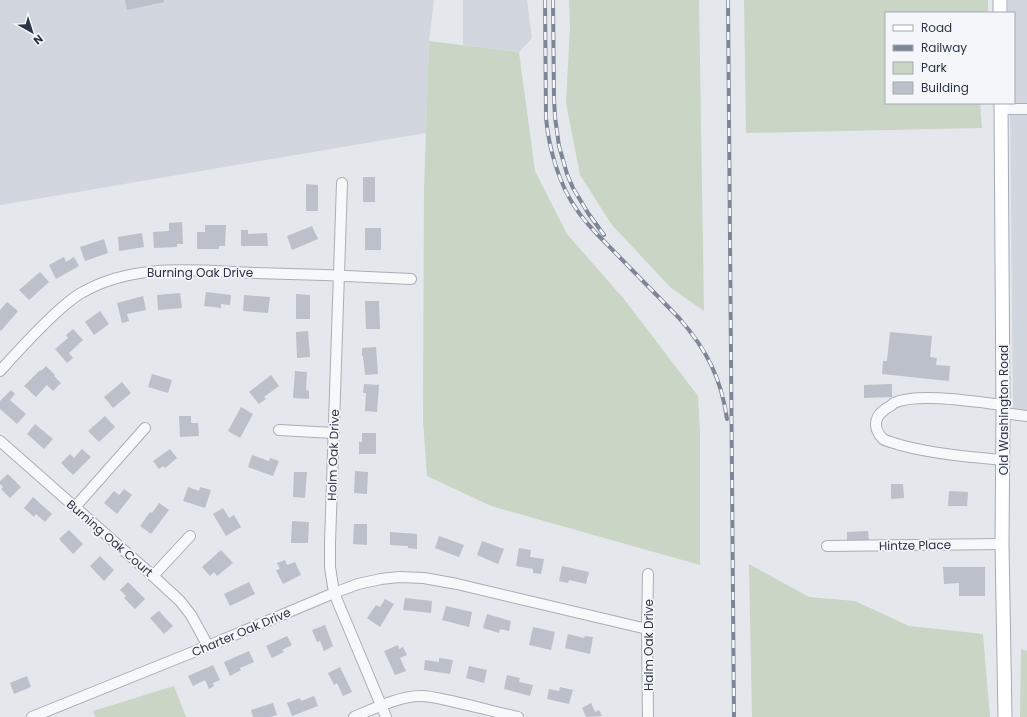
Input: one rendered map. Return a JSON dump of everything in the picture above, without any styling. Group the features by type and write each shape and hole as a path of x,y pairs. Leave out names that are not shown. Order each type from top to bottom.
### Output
{"main road":[{"path":"1000,0 1000,12"},
{"name":"Old Washington Road","path":"1001,106 1003,409 1002,544 1005,717"}],"street":[{"path":"1001,106 1027,109"},
{"name":"Holm Oak Drive","path":"342,183 330,566 334,593 386,717"},
{"name":"Burning Oak Drive","path":"0,371 34,334 63,306 83,292 99,284 140,272 194,270 412,279"},
{"path":"1003,460 918,449 884,439 879,434 876,427 876,420 882,412 895,403 907,399 920,398 944,399 1003,409 1027,416"},
{"path":"75,507 145,428"},
{"path":"279,430 334,433"},
{"name":"Burning Oak Court","path":"0,441 180,601 191,615 208,646"},
{"path":"153,576 190,536"},
{"name":"Hintze Place","path":"827,546 1002,544"},
{"name":"Halm Oak Drive","path":"648,574 648,717"},
{"name":"Charter Oak Drive","path":"32,717 334,593 358,584 381,579 399,577 424,578 457,584 647,629"},
{"path":"354,717 381,705 405,698 420,696 464,704 518,717"}],"shaded area":[{"path":"0,0 434,0 429,41 426,133 0,205"},
{"path":"463,0 527,0 532,38 519,52 463,45"},
{"path":"1008,0 1027,0 1027,421 1013,418 1010,104 1015,104 1015,12 1008,12"}],"green space":[{"path":"569,0 699,0 704,311 671,288 612,225 580,175 566,103 570,27"},
{"path":"744,0 988,0 988,12 885,12 885,104 980,104 982,128 746,133"},
{"path":"429,41 519,52 535,171 567,234 624,299 698,396 700,432 700,565 491,506 427,476 423,421 424,190"},
{"path":"749,564 809,597 855,601 909,626 983,634 990,717 752,717"},
{"path":"1021,649 1027,651 1027,717 1020,717"},
{"path":"174,686 186,717 95,717 93,711"}],"building":[{"path":"125,0 164,0 164,2 127,10"},
{"path":"363,177 375,177 375,202 363,202"},
{"path":"306,184 318,185 318,211 306,211"},
{"path":"182,222 183,244 177,244 177,247 154,248 153,232 169,231 169,223"},
{"path":"205,225 226,225 225,246 219,246 219,249 197,249 197,232 205,232"},
{"path":"312,226 318,239 292,250 287,236"},
{"path":"365,228 381,228 381,250 365,250"},
{"path":"241,230 248,230 248,234 267,233 268,246 241,246"},
{"path":"142,233 144,247 119,251 118,237"},
{"path":"104,239 108,253 85,261 80,247"},
{"path":"64,257 66,262 74,257 79,266 56,279 49,265"},
{"path":"40,272 49,282 29,300 19,290"},
{"path":"206,292 231,295 230,305 221,304 221,308 204,306"},
{"path":"180,293 182,308 158,310 157,295"},
{"path":"296,294 310,295 310,319 296,319"},
{"path":"244,295 270,297 268,313 243,311"},
{"path":"143,296 146,310 127,314 129,321 122,323 117,303"},
{"path":"365,301 379,301 380,329 366,329"},
{"path":"7,302 18,311 1,331 0,310"},
{"path":"100,311 109,324 94,335 85,322"},
{"path":"73,329 83,340 69,353 73,358 67,363 55,349 68,338 66,335"},
{"path":"308,331 310,357 297,358 296,332"},
{"path":"890,332 932,336 930,357 937,358 936,365 950,366 949,381 882,374 883,361 887,361"},
{"path":"376,347 378,374 365,375 362,348"},
{"path":"46,366 61,383 53,391 47,385 36,397 24,386"},
{"path":"295,371 307,372 306,390 309,391 309,399 293,398"},
{"path":"152,374 172,380 168,393 148,387"},
{"path":"271,375 279,386 264,397 266,399 259,404 249,392"},
{"path":"122,382 131,393 113,408 104,397"},
{"path":"364,384 379,385 377,412 365,411 366,393 363,393"},
{"path":"892,384 892,397 864,398 864,385"},
{"path":"11,390 15,394 10,400 26,414 17,424 0,409 0,401"},
{"path":"241,407 253,414 240,438 228,431"},
{"path":"105,416 115,427 99,442 88,431"},
{"path":"179,416 191,416 191,423 198,423 199,436 180,437"},
{"path":"35,424 53,439 44,449 27,434"},
{"path":"362,433 376,433 376,454 359,454 359,442 362,442"},
{"path":"82,449 91,457 73,475 61,463 70,454 74,458"},
{"path":"170,449 177,458 165,468 163,466 159,469 153,461"},
{"path":"252,455 269,461 270,458 279,461 273,476 248,467"},
{"path":"355,471 368,472 367,494 354,493"},
{"path":"294,472 307,472 305,498 293,497"},
{"path":"8,474 21,487 10,498 1,489 3,487 0,484 0,481"},
{"path":"891,484 903,484 904,498 891,499"},
{"path":"188,487 199,491 200,487 211,490 205,508 183,501"},
{"path":"124,489 132,495 117,514 104,503 114,491 119,495"},
{"path":"949,491 968,492 967,506 948,506"},
{"path":"33,497 52,514 45,522 36,514 34,517 24,508"},
{"path":"159,503 169,510 151,534 140,526 150,512 152,513"},
{"path":"223,508 229,518 234,515 241,527 226,536 213,514"},
{"path":"292,521 309,522 308,543 291,543"},
{"path":"354,524 367,524 367,545 353,544"},
{"path":"69,530 83,544 73,554 59,539"},
{"path":"868,531 869,541 847,541 847,532"},
{"path":"390,532 417,534 417,549 408,548 408,546 390,545"},
{"path":"439,536 464,545 459,557 435,548"},
{"path":"482,541 504,549 498,564 477,555"},
{"path":"519,548 531,550 530,557 544,559 541,574 533,573 533,569 516,566"},
{"path":"221,550 233,563 217,576 214,572 210,576 202,567"},
{"path":"100,556 114,570 104,581 90,566"},
{"path":"285,560 287,565 295,562 301,575 283,584 276,570 280,569 277,563"},
{"path":"562,566 589,572 586,584 569,580 568,583 559,581"},
{"path":"943,567 985,567 985,596 959,596 959,583 944,584"},
{"path":"128,582 145,599 135,609 124,598 126,596 120,590"},
{"path":"249,582 255,594 230,606 224,594"},
{"path":"405,598 432,601 431,613 403,610"},
{"path":"385,599 394,604 380,627 367,618 376,605 380,607"},
{"path":"446,606 472,612 469,627 442,620"},
{"path":"159,611 173,626 164,634 150,618"},
{"path":"487,614 511,621 509,631 500,629 499,633 483,628"},
{"path":"325,625 333,646 324,651 320,641 317,642 312,630"},
{"path":"533,627 555,632 551,650 529,645"},
{"path":"568,634 584,638 585,636 593,637 590,654 565,648"},
{"path":"287,636 292,645 282,650 284,652 272,658 266,646"},
{"path":"398,645 399,649 403,647 407,655 400,658 406,671 395,675 384,651"},
{"path":"249,651 254,662 240,668 241,670 230,676 224,662"},
{"path":"439,658 453,660 450,674 424,670 425,660 439,662"},
{"path":"213,665 220,680 213,683 214,686 209,689 205,680 193,686 188,676"},
{"path":"469,666 487,670 484,683 466,678"},
{"path":"340,667 352,692 343,696 337,683 334,685 328,673"},
{"path":"507,675 520,678 519,682 533,685 530,696 504,689"},
{"path":"27,676 31,687 14,694 10,683"},
{"path":"560,687 573,690 569,704 547,699 549,689 559,691"},
{"path":"314,696 318,706 292,716 287,703 300,698 301,701"},
{"path":"273,703 277,715 270,717 253,717 251,710"},
{"path":"591,703 595,712 599,710 602,716 586,717 582,708"}],"railway":[{"path":"545,0 547,130 552,154 560,178 579,213 595,232 679,318 697,341 711,364 721,390 727,419"},
{"path":"553,0 554,99 559,146 567,174 573,188 588,213 604,235"},
{"path":"728,0 734,717"}]}
